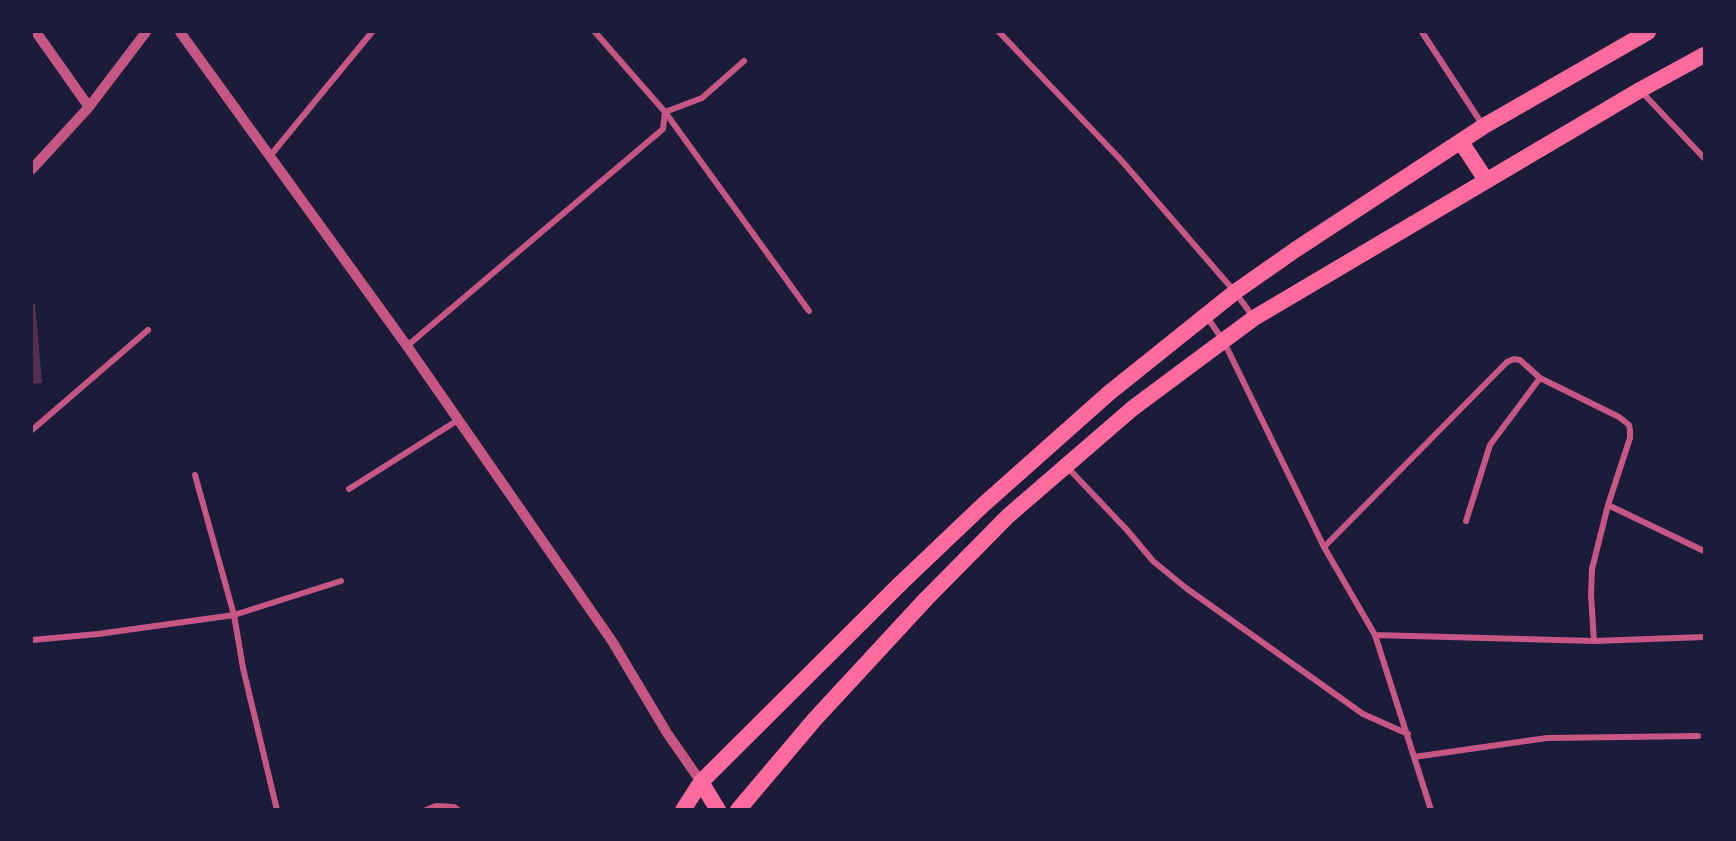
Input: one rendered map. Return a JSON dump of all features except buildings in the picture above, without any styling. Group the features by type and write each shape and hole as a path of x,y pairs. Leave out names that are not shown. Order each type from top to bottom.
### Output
{"highway":[{"path":"683,810 701,782 788,694 983,505 1109,393 1235,292 1294,250 1484,126 1648,32"},
{"path":"738,810 815,719 926,599 1008,516 1133,408 1254,318 1486,180 1704,55"},
{"path":"1461,142 1486,180"},
{"path":"701,782 717,810"}],"street":[{"path":"36,32 89,106"},
{"path":"32,169 89,106 146,32"},
{"path":"180,32 459,420 612,641 667,733 701,782"},
{"path":"270,156 372,32"},
{"path":"596,32 665,112 809,311"},
{"path":"999,32 1121,160 1235,292 1254,318"},
{"path":"1422,32 1484,126"},
{"path":"665,112 702,98 744,61"},
{"path":"1640,90 1704,158"},
{"path":"407,346 663,129 665,112"},
{"path":"1207,316 1224,342 1324,547 1375,635 1431,810"},
{"path":"32,430 148,330"},
{"path":"1324,547 1507,362 1514,359 1520,360 1540,378 1619,417 1629,425 1630,438 1608,505 1590,581 1594,641"},
{"path":"1466,521 1490,445 1540,378"},
{"path":"349,489 459,420"},
{"path":"1066,465 1121,523 1153,561 1186,588 1363,714 1408,734"},
{"path":"195,475 234,615 243,668 277,810"},
{"path":"1608,505 1704,551"},
{"path":"32,640 98,634 234,615 341,581"},
{"path":"1375,635 1594,641 1704,637"},
{"path":"1414,757 1547,738 1698,736"},
{"path":"426,810 436,806 454,807 458,810"}]}
